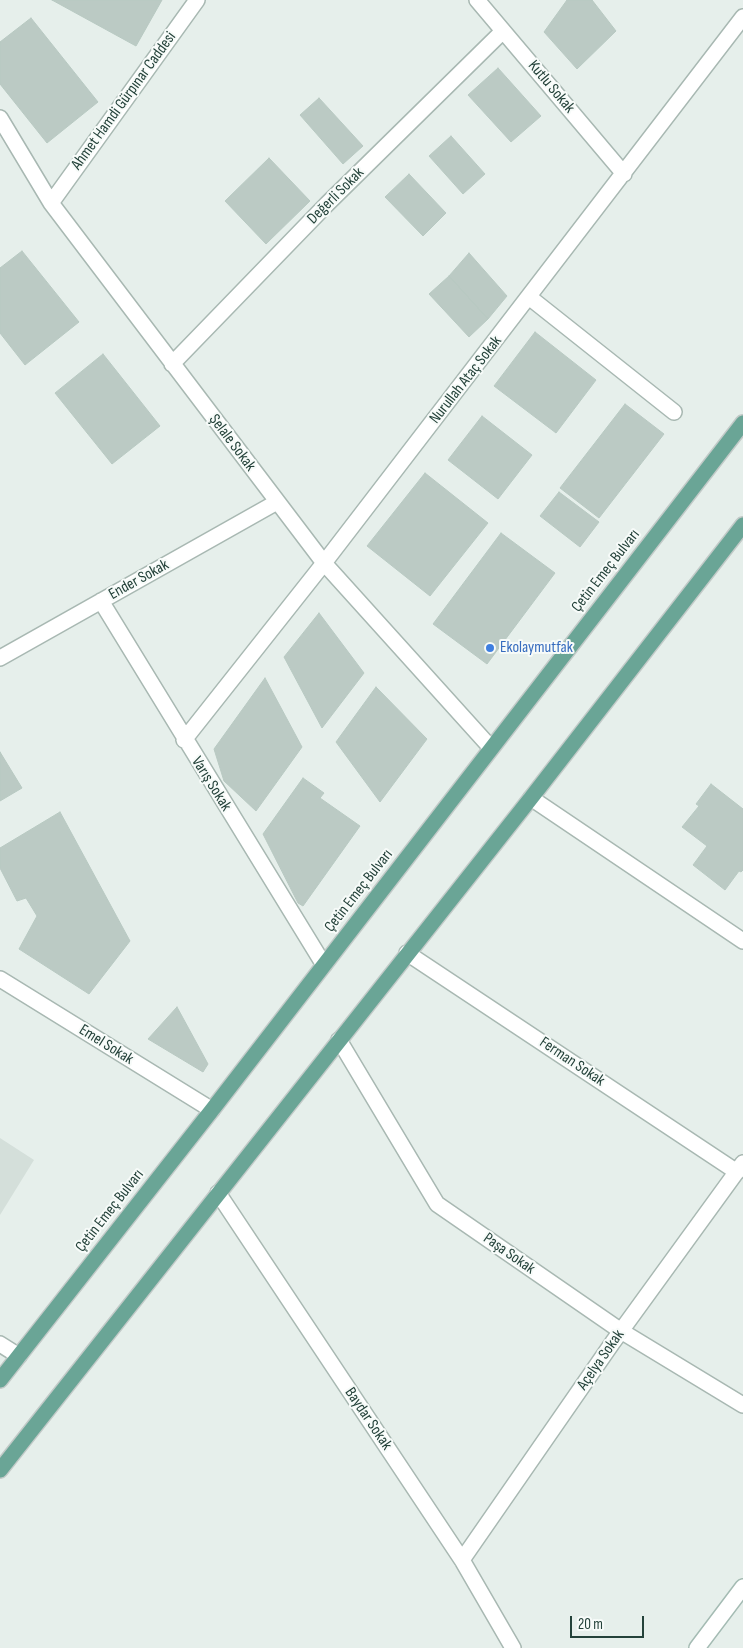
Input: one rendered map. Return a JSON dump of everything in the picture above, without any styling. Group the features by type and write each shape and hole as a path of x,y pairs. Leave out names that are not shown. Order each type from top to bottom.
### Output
{"main road":[{"name":"Çetin Emeç Bulvarı","path":"0,1380 212,1110 743,423"},
{"path":"0,1470 531,798 743,524"}],"street":[{"name":"Ahmet Hamdi Gürpınar Caddesi","path":"51,203 197,0"},
{"name":"Kutlu Sokak","path":"477,0 624,174"},
{"name":"Nurullah Ataç Sokak","path":"184,740 530,297 743,17"},
{"name":"Değerli Sokak","path":"172,364 327,204 503,31"},
{"name":"Şelale Sokak","path":"0,118 51,203 324,563 491,748"},
{"path":"530,297 674,412"},
{"name":"Ender Sokak","path":"0,658 277,502"},
{"name":"Varış Sokak","path":"101,601 184,740 324,965"},
{"path":"531,798 743,941"},
{"name":"Ferman Sokak","path":"407,953 740,1167"},
{"name":"Emel Sokak","path":"0,979 212,1110"},
{"name":"Paşa Sokak","path":"339,1040 437,1204 621,1331 743,1405"},
{"name":"Açelya Sokak","path":"462,1560 621,1331 740,1167"},
{"name":"Baydar Sokak","path":"218,1193 462,1560 513,1648"},
{"path":"0,1344 19,1356"},
{"path":"697,1648 743,1587"}],"shaded area":[{"path":"0,1138 34,1160 0,1215"}],"building":[{"path":"52,0 162,0 136,46"},
{"path":"567,0 592,0 616,31 577,69 544,32"},
{"path":"31,18 98,102 47,143 0,84 0,42"},
{"path":"498,68 541,116 511,142 468,95"},
{"path":"319,98 363,146 343,164 300,115"},
{"path":"451,136 485,174 463,194 429,156"},
{"path":"269,158 310,201 266,244 225,201"},
{"path":"409,174 446,213 423,236 385,197"},
{"path":"22,251 79,322 25,365 0,333 0,268"},
{"path":"469,253 507,296 488,319 449,276"},
{"path":"449,276 488,319 469,337 429,294"},
{"path":"535,332 596,380 556,433 494,386"},
{"path":"103,354 160,426 112,464 55,393"},
{"path":"625,404 664,434 599,518 560,488"},
{"path":"482,416 532,455 498,499 448,460"},
{"path":"425,473 488,523 430,596 367,546"},
{"path":"559,492 599,522 580,547 540,516"},
{"path":"501,533 555,573 487,664 433,624"},
{"path":"319,613 364,673 322,728 284,657"},
{"path":"265,678 302,747 256,811 224,781 214,749"},
{"path":"376,687 427,739 380,802 336,742"},
{"path":"0,752 22,788 0,801"},
{"path":"303,778 324,793 320,798 360,826 303,906 298,903 263,834"},
{"path":"711,784 743,809 743,870 739,871 725,890 693,865 707,846 682,827 699,806 696,804"},
{"path":"60,812 130,941 89,994 19,949 37,916 26,898 17,901 0,868 0,848"},
{"path":"177,1007 208,1064 203,1072 148,1039"}],"place":[{"name":"Ekolaymutfak","path":"490,648"}]}
